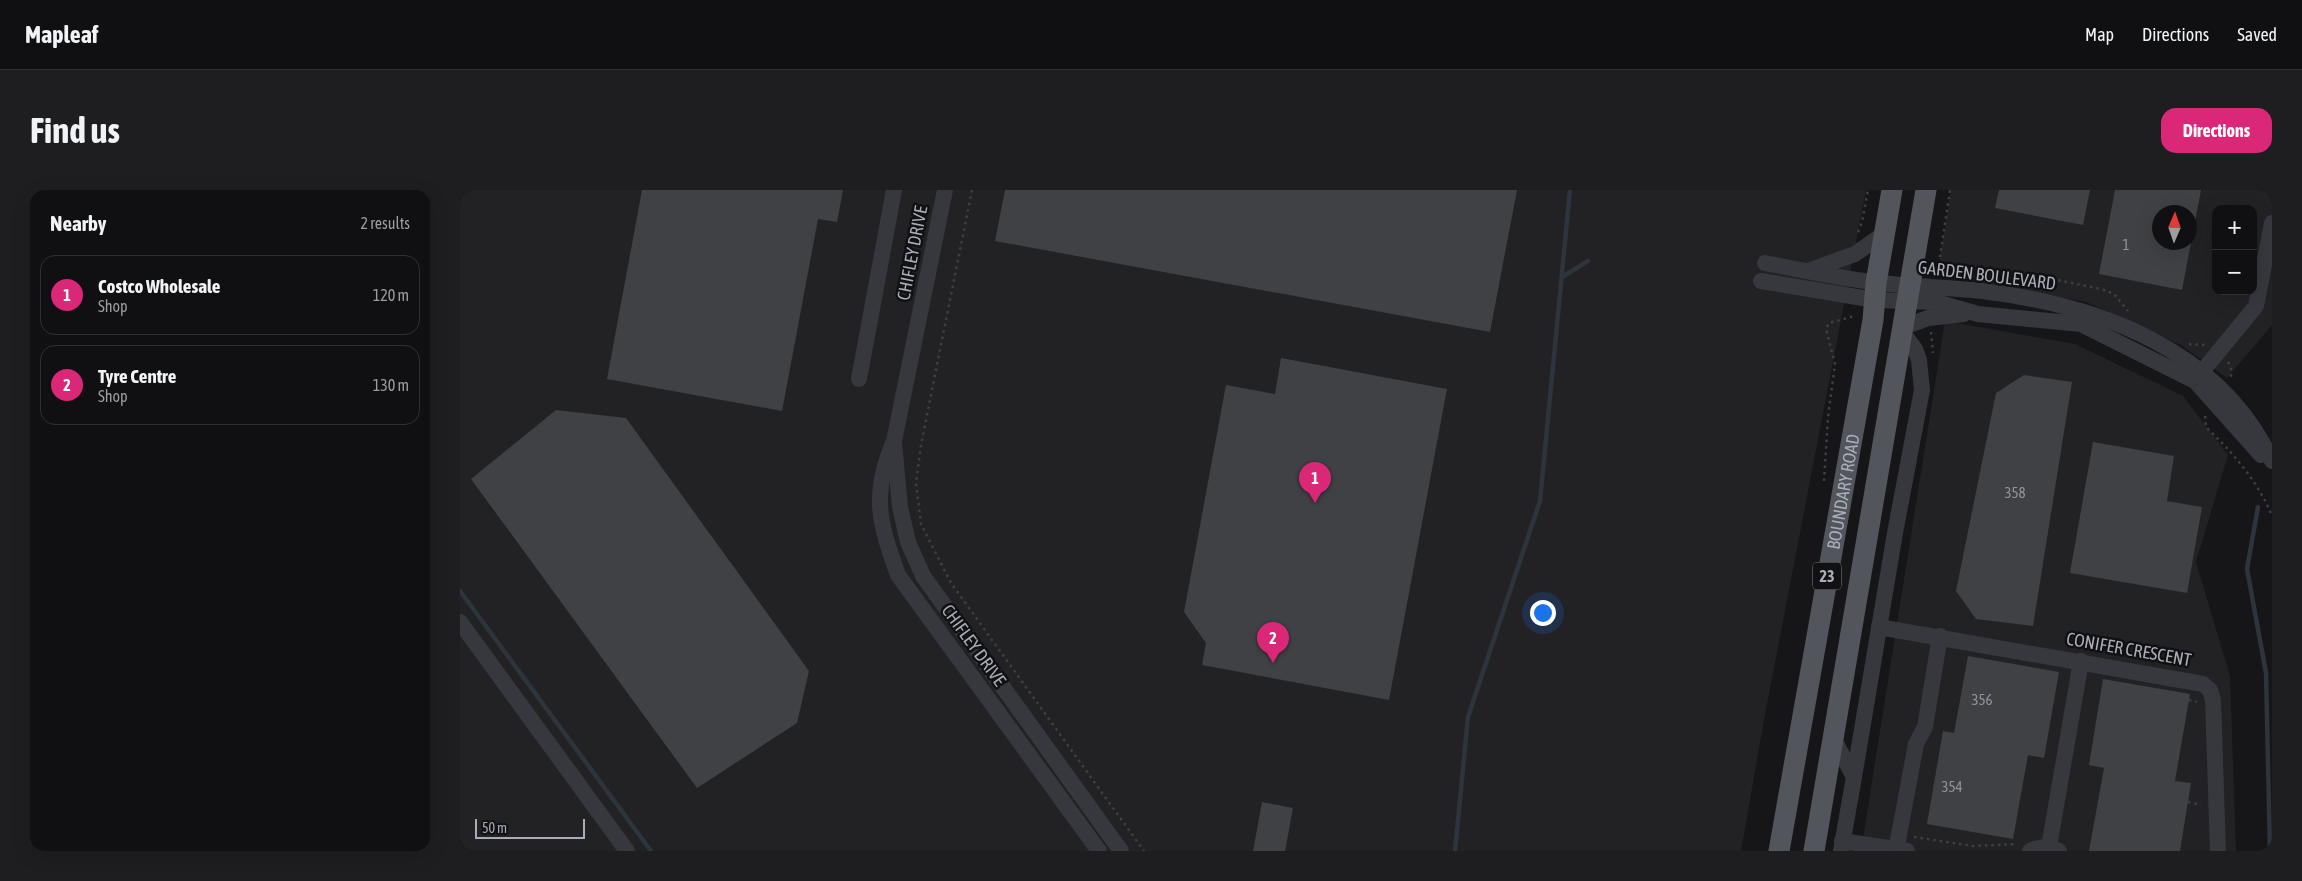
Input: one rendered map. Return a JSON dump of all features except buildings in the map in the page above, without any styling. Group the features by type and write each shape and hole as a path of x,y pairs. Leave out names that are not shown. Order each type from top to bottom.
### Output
{"main road":[{"name":"BOUNDARY ROAD","path":"1778,851 1892,190"},
{"name":"BOUNDARY ROAD","path":"1814,851 1926,190"}],"street":[{"path":"859,378 894,190"},
{"name":"CHIFLEY DRIVE","path":"945,190 894,441 884,465 878,509 886,541 898,575 1098,851"},
{"path":"2199,376 2256,306 2272,223"},
{"path":"1805,271 1855,254 1885,233"},
{"path":"1765,263 1805,271 1875,291"},
{"path":"1761,281 1853,297 1875,291"},
{"name":"GARDEN BOULEVARD","path":"1875,291 1908,293 1984,292 2064,306 2110,321 2154,340 2237,408 2264,443 2272,461"},
{"name":"GARDEN BOULEVARD","path":"1908,293 1978,314 2081,324 2199,376 2216,405 2272,468"},
{"path":"1940,636 1925,727 1916,744 1900,846 1841,846 1922,381 1920,360 1903,330 1928,318 1978,314"},
{"name":"CHIFLEY DRIVE","path":"894,441 900,507 908,542 923,576 1121,851"},
{"path":"460,622 627,851"},
{"name":"CONIFER CRESCENT","path":"1879,627 2081,661 2130,677 2192,680 2203,684 2210,690 2213,700 2218,851"},
{"path":"2024,847 2054,849 2081,661"},
{"path":"1832,736 1854,777"}],"path":[{"path":"972,190 921,445 916,483 921,524 951,583 1144,851"},
{"path":"1855,254 1850,240 1861,227 1868,190"},
{"path":"1824,481 1828,417 1835,364 1826,329 1829,323 1852,316 1853,297"},
{"path":"2216,405 2204,419 2206,428 2232,452 2253,480 2272,516"},
{"path":"1900,846 2024,847"}],"shaded area":[{"path":"460,190 1866,190 1764,720 1741,851 460,851"},
{"path":"1951,190 2272,190 2272,325 2227,378 2181,345 2086,302 1937,275"},
{"path":"1945,321 2075,344 2183,396 2228,455 2196,562 2230,676 2236,851 1861,851"}],"waterway":[{"path":"1455,851 1468,717 1540,501 1570,190"},
{"path":"1562,277 1588,261"},
{"path":"2258,507 2247,569 2266,673 2270,851"},
{"path":"460,591 651,851"}],"place":[{"name":"Costco Wholesale","path":"1315,503"},
{"name":"Tyre Centre","path":"1273,663"}]}
